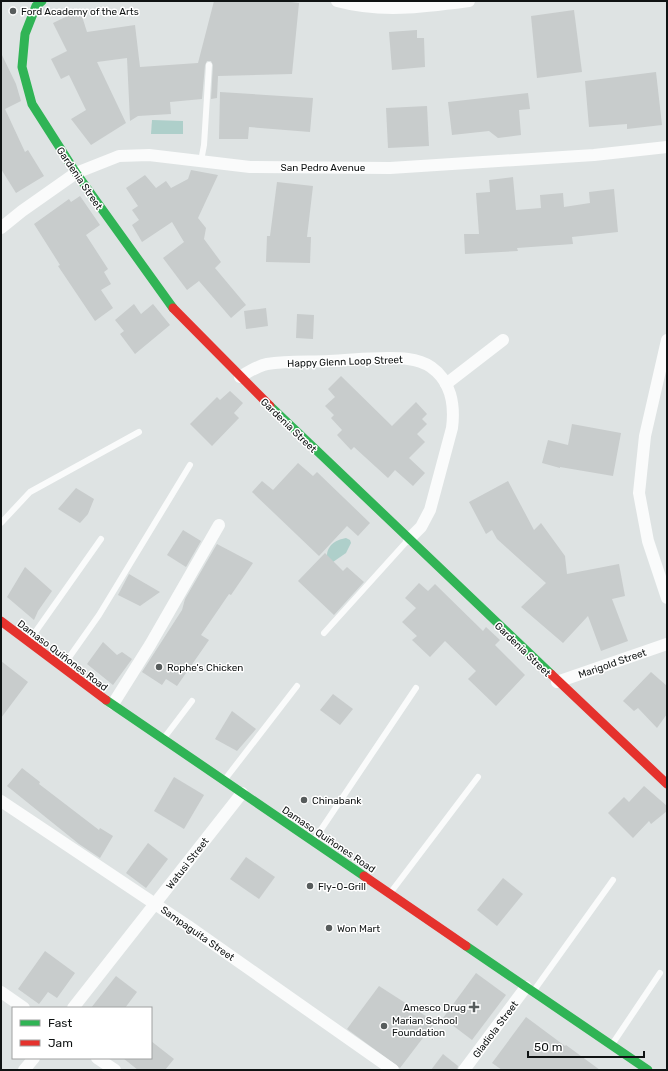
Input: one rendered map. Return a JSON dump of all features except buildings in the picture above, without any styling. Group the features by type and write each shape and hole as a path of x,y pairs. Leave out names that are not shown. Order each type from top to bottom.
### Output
{"street":[{"name":"Gardenia Street","path":"42,1 36,6 25,34 22,67 32,104 76,173 167,302 240,377 557,682 667,784"},
{"path":"337,1 382,9 418,8 469,1"},
{"name":"San Pedro Avenue","path":"1,228 22,211 76,173 119,156 150,155 250,167 390,168 594,155 667,146"},
{"path":"446,384 503,340"},
{"path":"667,340 645,436 639,493 648,541 667,598"},
{"name":"Happy Glenn Loop Street","path":"240,377 250,371 269,364 408,359 430,366 446,384 452,406 452,428 430,510 426,520 409,539"},
{"path":"113,704 150,645 219,525"},
{"name":"Damaso Quiñones Road","path":"1,621 62,668 163,739 648,1070"},
{"name":"Marigold Street","path":"557,682 667,644"},
{"name":"Watusi Street","path":"74,1007 242,793"},
{"name":"Sampaguita Street","path":"1,801 156,904 393,1070"},
{"name":"Gladiola Street","path":"464,1070 529,990"},
{"path":"1,992 23,1007"},
{"path":"24,1070 33,1059"},
{"path":"98,1059 115,1070"}],"lane":[{"path":"201,161 204,145 209,65"},
{"path":"1,523 30,492 139,432"},
{"path":"62,668 99,615 190,465"},
{"path":"324,633 409,539"},
{"path":"28,642 101,540"},
{"path":"224,781 297,686"},
{"path":"314,842 416,688"},
{"path":"163,739 192,701"},
{"path":"390,894 478,777"},
{"path":"529,990 613,880"},
{"path":"612,1045 660,973"}],"shaded area":[{"path":"152,120 183,121 183,134 151,134"},
{"path":"346,538 350,540 351,543 346,553 333,562 327,558 328,550 332,544 338,540"}],"traffic: fast":[{"path":"42,1 36,6 25,34 22,67 32,104 76,173 173,308"},
{"path":"270,406 551,674"},
{"path":"106,700 364,876"},
{"path":"466,946 648,1070"}],"traffic: jam":[{"path":"173,308 270,406"},
{"path":"1,621 106,700"},
{"path":"551,674 667,784"},
{"path":"364,876 466,946"}],"place":[{"name":"Ford Academy of the Arts","path":"13,11"},
{"name":"Rophe's Chicken","path":"159,667"},
{"name":"Chinabank","path":"304,800"},
{"name":"Fly-O-Grill","path":"310,886"},
{"name":"Won Mart","path":"329,928"},
{"name":"Amesco Drug","path":"474,1007"},
{"name":"Marian School Foundation","path":"384,1026"}]}
